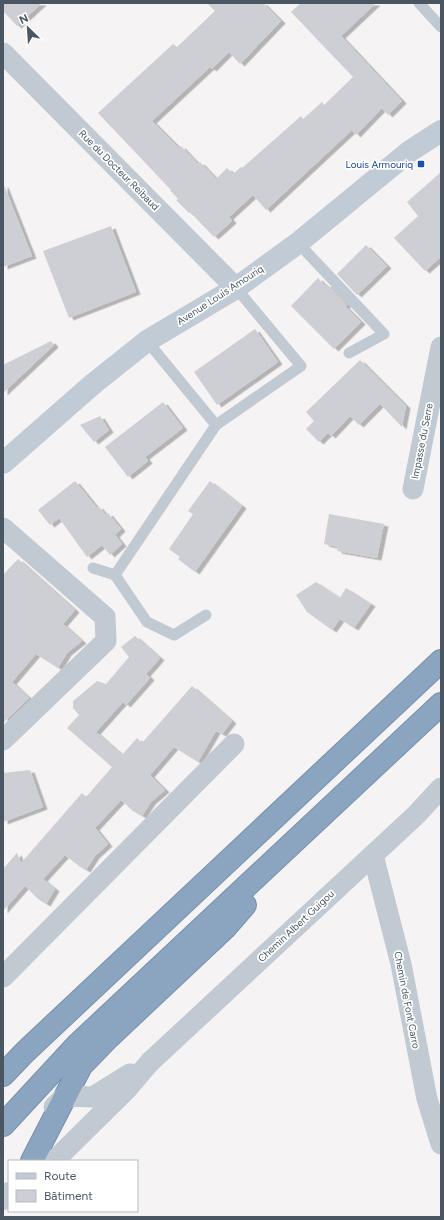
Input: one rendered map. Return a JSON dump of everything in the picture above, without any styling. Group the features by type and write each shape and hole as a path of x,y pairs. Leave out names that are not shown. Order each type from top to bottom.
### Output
{"highway":[{"path":"3,1075 25,1052 441,661"},
{"path":"3,1125 78,1044 441,704"},
{"path":"33,1160 81,1066 108,1038 226,927 340,800"},
{"path":"3,1070 25,1052"}],"street":[{"name":"Rue du Docteur Reibaud","path":"3,53 236,288"},
{"name":"Avenue Louis Amouriq","path":"3,463 93,384 148,342 236,288 298,243 410,151 441,131"},
{"name":"Impasse du Serre","path":"413,489 441,347"},
{"path":"3,528 105,617 106,641 3,740"},
{"path":"3,977 234,744"},
{"name":"Chemin Albert Guigou","path":"55,1160 127,1089 150,1062 373,856 416,815 441,788"},
{"name":"Chemin de Font Carro","path":"373,856 401,964 427,1100 441,1144"},
{"name":"Chemin Albert Guigou","path":"65,1096 93,1097 150,1062"},
{"path":"24,1160 46,1115 65,1096"}],"lane":[{"path":"419,3 441,27"},
{"path":"298,243 384,334 349,353"},
{"path":"115,575 216,425 301,366 236,288"},
{"path":"148,342 216,425"},
{"path":"93,568 115,575 147,622 174,635 206,615"}],"building":[{"path":"3,3 42,3 17,26 3,11"},
{"path":"207,3 263,3 281,21 240,64 229,52 212,69 210,67 152,121 179,148 181,146 198,164 200,162 216,179 227,168 233,174 241,167 242,168 301,116 303,119 322,102 324,105 353,77 291,12 301,3 376,3 341,36 402,101 388,115 382,108 356,135 352,130 266,210 253,195 229,217 232,221 214,237 176,200 178,199 171,190 98,113 173,44 177,47 215,11"},
{"path":"441,172 441,257 425,271 394,238 418,216 407,202"},
{"path":"3,185 32,256 3,267"},
{"path":"111,226 136,292 69,318 43,251"},
{"path":"366,245 387,266 357,295 337,274"},
{"path":"318,278 325,286 327,284 347,305 345,306 361,322 334,349 291,306"},
{"path":"255,329 278,362 217,405 194,372"},
{"path":"51,341 54,345 3,393 3,365"},
{"path":"360,360 406,406 402,427 380,404 359,425 350,416 331,436 328,433 319,442 306,429 314,421 306,412"},
{"path":"163,402 183,428 145,457 148,461 128,477 105,447"},
{"path":"100,416 109,430 94,442 80,425"},
{"path":"75,481 97,508 98,506 106,515 108,513 121,529 115,535 122,544 110,555 102,545 87,557 59,518 50,525 38,510"},
{"path":"210,481 242,506 195,572 178,559 180,557 169,549 193,514 188,511"},
{"path":"329,514 384,524 377,558 337,551 338,547 324,544"},
{"path":"18,559 75,610 63,624 82,641 67,653 58,668 36,654 12,682 29,698 3,723 3,575"},
{"path":"316,582 340,598 346,588 371,604 354,628 340,619 332,630 307,612 296,595"},
{"path":"135,636 160,658 146,674 150,678 126,705 123,702 96,732 122,755 137,738 142,743 192,686 232,721 222,734 216,731 198,762 174,747 150,775 165,790 151,802 142,816 133,811 121,800 95,828 108,844 95,856 86,870 65,855 43,879 55,889 46,904 38,899 25,886 3,911 3,869 17,853 21,863 82,793 86,797 112,767 67,728 79,715 73,708 73,701 97,681 106,684 129,657 121,647"},
{"path":"30,770 43,807 3,822 3,773"}],"place":[{"name":"Louis Armouriq","path":"421,164"}]}
